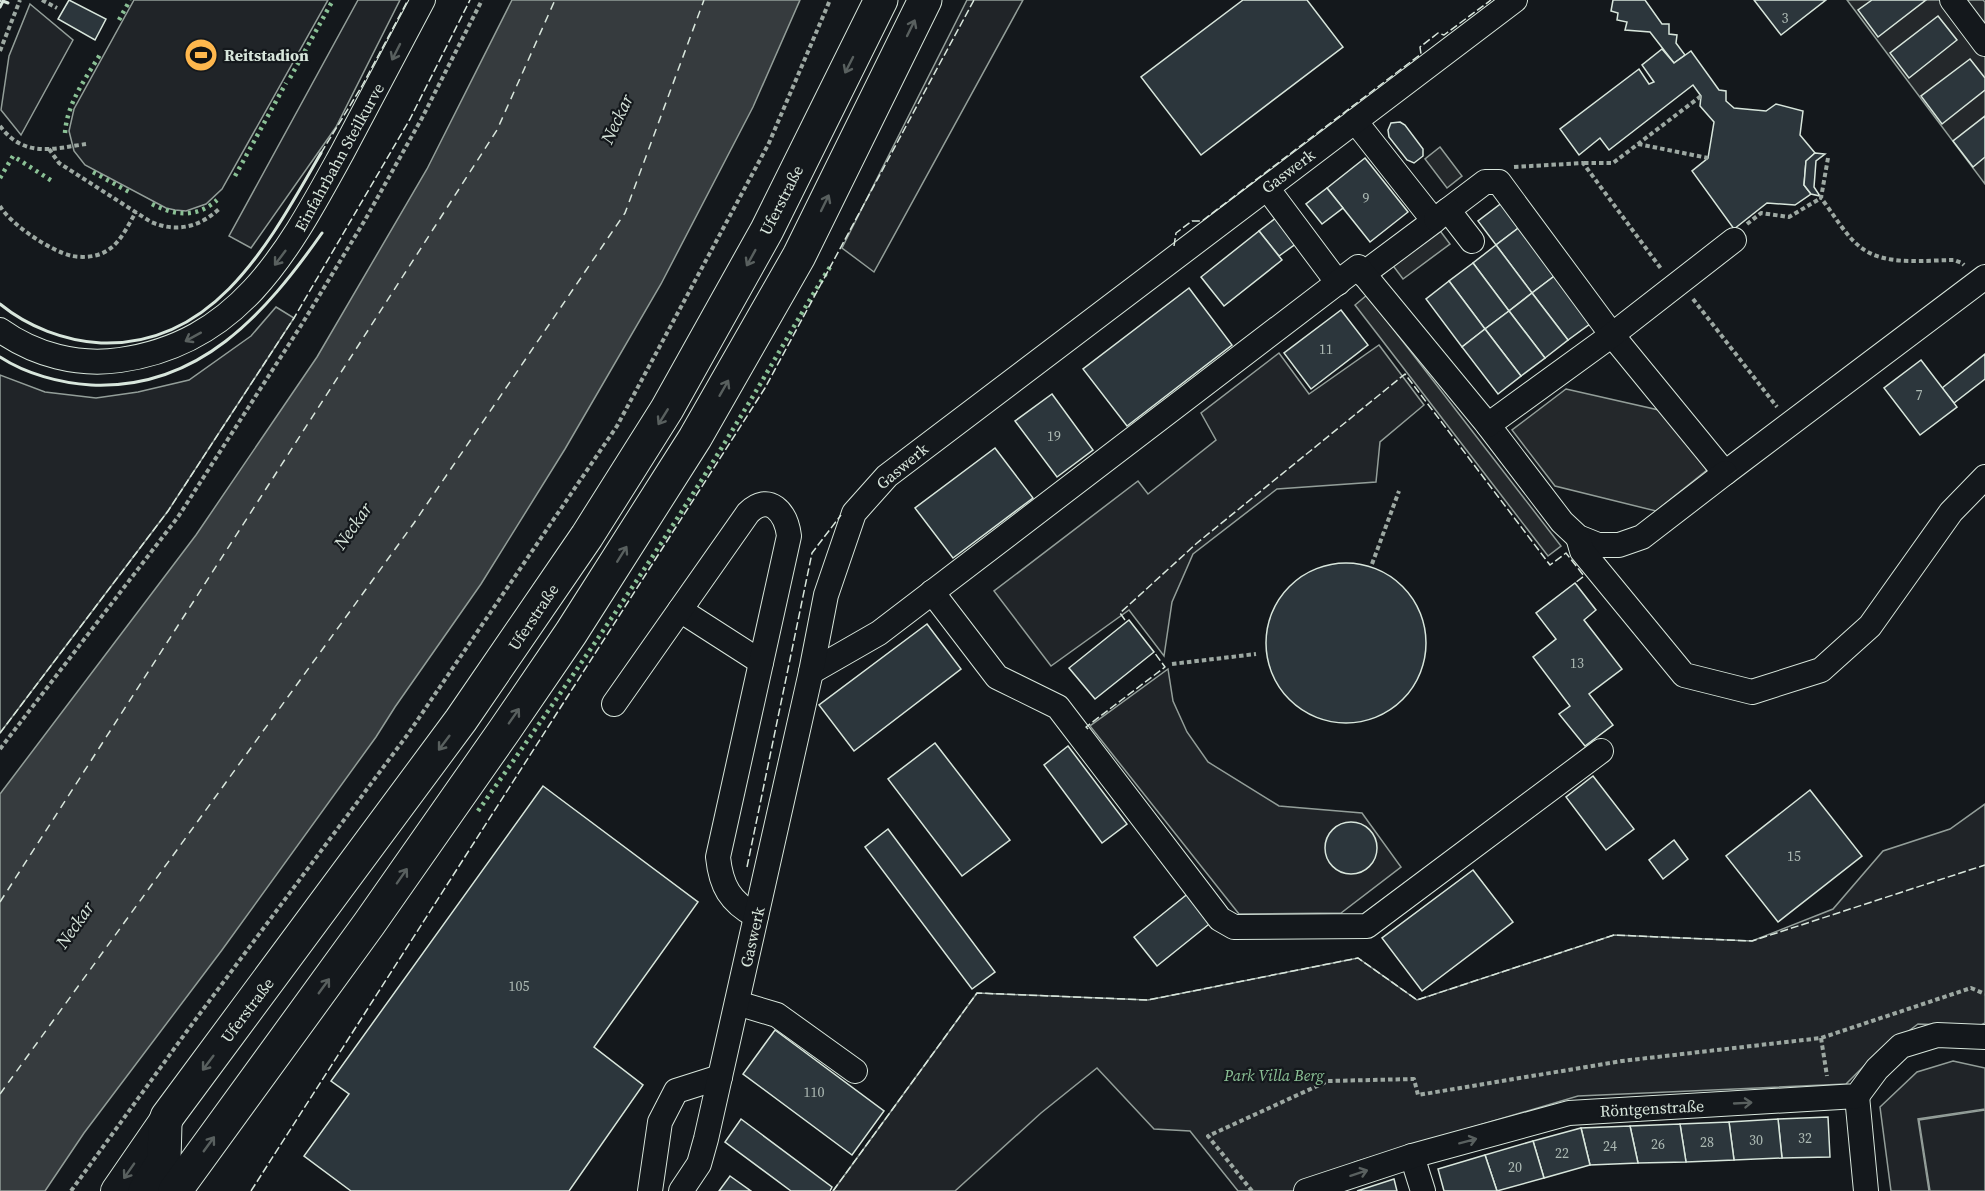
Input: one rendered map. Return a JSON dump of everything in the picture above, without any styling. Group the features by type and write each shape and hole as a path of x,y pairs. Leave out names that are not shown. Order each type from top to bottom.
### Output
{"highway":[{"path":"175,1191 369,924 572,633 695,438 799,256 925,0"},
{"name":"Uferstraße","path":"167,1117 461,720 587,536 668,409 761,241 878,4"},
{"path":"145,1191 164,1160 167,1117"}],"main road":[{"name":"Uferstraße","path":"116,1191 167,1117"}],"street":[{"name":"Einfahrbahn Steilkurve","path":"0,330 23,344 49,354 88,362 109,362 153,354 175,346 220,320 241,303 262,280 282,256 303,224 423,0"},
{"name":"Gaswerk","path":"681,1191 699,1164 812,672 826,595 854,513 887,476 1515,0"},
{"path":"1952,0 1985,44"},
{"path":"1355,121 1441,216 1472,241"},
{"path":"1363,274 1485,182 1499,182 1612,335 1725,473"},
{"path":"1267,188 1338,282"},
{"path":"1488,425 1612,335 1734,240"},
{"path":"812,672 879,633 1358,267 1488,425 1562,522 1578,537 1598,545 1619,545 1642,537 1790,425 1980,288"},
{"path":"1578,537 1582,551 1684,675 1752,692 1821,670 1870,626 1951,512 1985,477"},
{"path":"614,705 748,513 754,507 762,504 780,510 788,526 789,536 718,856 720,875 729,894 741,908 756,916"},
{"path":"932,592 997,677 1058,707 1220,919 1234,927 1367,926 1601,751"},
{"path":"680,610 761,662"},
{"path":"737,1004 777,1015 855,1071"},
{"path":"1866,1191 1857,1096 1877,1069 1901,1046 1937,1035 1985,1037"},
{"path":"650,1191 660,1122 676,1091 720,1077"},
{"name":"Röntgenstraße","path":"1306,1191 1412,1156 1569,1113 1857,1096"},
{"path":"1412,1156 1423,1191"}],"path":[{"path":"0,51 20,0"},
{"path":"42,0 57,8"},
{"path":"0,749 178,517 302,324 365,220 422,118 482,0"},
{"path":"71,1191 408,734 617,426 769,143 830,0"},
{"path":"1485,182 1506,167 1612,163 1701,96"},
{"path":"0,126 6,134 23,146 33,149 49,150 86,144"},
{"path":"1638,144 1708,158"},
{"path":"49,150 59,163 159,225 175,228 196,225 220,207"},
{"path":"1828,158 1821,198 1858,246 1874,256 1893,260 1954,260 1962,263 1980,288"},
{"path":"1583,163 1677,285 1790,425"},
{"path":"1734,240 1736,232 1761,213 1789,217 1821,198"},
{"path":"0,206 5,215 21,229 60,251 81,257 93,256 109,250 117,243 135,212"},
{"path":"1372,564 1399,491"},
{"path":"1172,664 1256,654"},
{"path":"1252,1191 1208,1136 1328,1081 1414,1079 1418,1095 1622,1061 1821,1038 1971,988 1985,994"},
{"path":"1821,1038 1830,1098"}],"green space":[{"name":"Reitstadion","path":"134,0 328,0 222,189 206,204 186,211 166,208 85,165 74,151 69,131 74,109"},
{"path":"358,0 400,0 336,127 251,248 229,236"},
{"path":"967,0 1023,0 874,272 842,248"},
{"path":"30,4 73,40 21,135 1,110 9,56"},
{"path":"276,307 294,318 168,511 0,733 0,375 45,392 96,398 138,392 189,380 251,336"},
{"path":"1379,345 1424,405 1380,442 1376,482 1277,489 1193,554 1172,602 1164,656 1129,610 1051,666 994,591 1138,481 1148,494 1216,440 1201,413 1279,353 1309,394"},
{"path":"1168,669 1173,701 1187,732 1208,762 1279,806 1362,813 1401,867 1341,913 1239,914 1090,726"},
{"name":"Park Villa Berg","path":"1985,804 1985,1023 1979,1026 1918,1024 1868,1062 1846,1084 1578,1096 1355,1162 1295,1191 1238,1191 1190,1131 1154,1129 1097,1068 1041,1113 955,1191 833,1191 977,993 1148,1000 1358,958 1417,1000 1614,935 1752,941 1833,909 1883,851 1950,829"},
{"path":"1953,1061 1985,1068 1985,1109 1918,1119 1929,1191 1891,1191 1880,1107 1917,1072"},
{"path":"1985,1110 1985,1191 1930,1191 1919,1120"}],"shaded area":[{"path":"1847,0 1983,0 1985,2 1985,184"},
{"path":"1440,147 1462,176 1447,188 1425,159"},
{"path":"1438,228 1450,244 1403,279 1391,263"},
{"path":"1367,295 1561,546 1548,556 1355,305"},
{"path":"1566,389 1663,411 1707,470 1656,511 1555,486 1512,430"}],"water":[{"name":"Neckar","path":"512,0 800,0 753,107 661,284 565,449 481,584 376,737 222,950 84,1133 45,1191 0,1191 0,794 196,535 317,357 427,169"}],"building":[{"path":"69,0 106,19 95,40 58,19"},
{"path":"1243,0 1307,0 1343,47 1201,155 1141,77"},
{"path":"1613,0 1645,0 1662,24 1669,24 1669,34 1677,35 1676,43 1685,55 1674,63 1650,32 1625,30 1627,22 1617,20 1618,13 1611,11"},
{"path":"1754,0 1826,0 1781,35"},
{"path":"1872,0 1926,0 1878,37 1858,10"},
{"path":"1938,16 1957,40 1909,78 1890,53"},
{"path":"1662,49 1674,63 1691,51 1719,90 1726,91 1726,101 1734,108 1766,111 1776,104 1803,111 1800,135 1815,153 1806,161 1804,185 1811,194 1795,205 1767,203 1734,229 1692,171 1708,158 1714,122 1700,106 1701,96 1693,85 1609,150 1600,138 1579,155 1560,129 1639,69 1649,84 1654,82 1642,65"},
{"path":"1970,59 1985,78 1985,90 1942,124 1921,96"},
{"path":"1985,116 1985,157 1973,167 1953,141"},
{"path":"1400,122 1405,125 1423,149 1423,156 1414,163 1407,160 1389,137 1388,130 1391,123"},
{"path":"1815,153 1825,154 1816,161 1814,187 1820,196 1811,194 1804,185 1806,161"},
{"path":"1365,158 1408,212 1370,242 1327,188"},
{"path":"1327,188 1343,208 1322,224 1306,204"},
{"path":"1503,202 1521,226 1496,245 1478,221"},
{"path":"1277,217 1297,243 1279,256 1259,231"},
{"path":"1521,226 1557,274 1532,293 1496,245"},
{"path":"1259,231 1282,260 1224,306 1201,277"},
{"path":"1496,245 1532,293 1509,311 1473,263"},
{"path":"1473,263 1509,311 1485,329 1449,281"},
{"path":"1557,274 1594,321 1568,340 1532,293"},
{"path":"1449,281 1485,329 1462,347 1426,299"},
{"path":"1189,288 1232,345 1127,426 1083,369"},
{"path":"1532,293 1568,340 1545,358 1509,311"},
{"path":"1341,310 1368,345 1311,389 1284,353"},
{"path":"1509,311 1545,358 1521,376 1485,329"},
{"path":"1485,329 1521,376 1498,394 1462,347"},
{"path":"1985,354 1985,379 1954,403 1942,388"},
{"path":"1921,360 1957,407 1920,435 1884,388"},
{"path":"1052,394 1093,450 1057,477 1015,421"},
{"path":"995,448 1033,498 953,558 915,508"},
{"path":"1346,563 1376,570 1390,577 1402,587 1412,599 1419,613 1426,643 1419,673 1412,687 1402,699 1390,709 1376,716 1346,723 1316,716 1302,709 1290,699 1280,687 1273,673 1266,643 1273,613 1280,599 1290,587 1302,577 1316,570"},
{"path":"1575,583 1596,610 1584,620 1622,669 1589,694 1613,725 1585,746 1559,714 1570,706 1533,657 1556,639 1536,613"},
{"path":"1129,620 1154,652 1095,699 1069,668"},
{"path":"927,624 961,669 854,751 819,705"},
{"path":"935,743 1010,840 962,876 888,779"},
{"path":"1068,746 1127,824 1102,843 1044,765"},
{"path":"1593,776 1634,829 1606,850 1566,797"},
{"path":"543,786 698,902 594,1047 643,1085 569,1191 351,1191 304,1156 349,1094 331,1081"},
{"path":"1810,790 1862,856 1778,922 1726,856"},
{"path":"1346,822 1356,822 1370,829 1377,848 1370,867 1356,874 1346,874 1336,870 1329,863 1325,853 1325,843 1329,833 1336,826"},
{"path":"888,829 995,972 972,989 865,847"},
{"path":"1674,840 1688,859 1663,879 1649,860"},
{"path":"1473,870 1513,922 1422,991 1382,938"},
{"path":"1190,892 1213,921 1157,966 1134,937"},
{"path":"775,1030 884,1111 852,1155 743,1074"},
{"path":"1828,1117 1830,1157 1782,1158 1778,1119"},
{"path":"741,1119 832,1187 830,1191 791,1191 725,1142"},
{"path":"1778,1119 1782,1158 1734,1160 1729,1122"},
{"path":"1729,1122 1734,1160 1686,1162 1680,1124"},
{"path":"1680,1124 1686,1162 1638,1163 1630,1126"},
{"path":"1630,1126 1638,1163 1590,1165 1581,1128"},
{"path":"1581,1128 1590,1165 1544,1178 1533,1141"},
{"path":"1533,1141 1544,1178 1497,1191 1485,1155"},
{"path":"1485,1155 1497,1191 1444,1191 1438,1169"},
{"path":"730,1176 751,1191 719,1191"},
{"path":"1394,1179 1397,1191 1357,1191"}],"ferry route":[{"path":"0,902 497,130 555,0"},
{"path":"0,1094 414,523 625,213 704,0"}],"hedge":[{"path":"119,20 130,0"},
{"path":"290,78 333,0"},
{"path":"65,133 73,101 101,53"},
{"path":"235,176 286,83"},
{"path":"0,178 13,156 52,181"},
{"path":"93,172 131,193"},
{"path":"152,204 169,211 186,213 202,210 217,200"},
{"path":"478,811 646,567 741,416 830,267"}],"fence":[{"path":"321,153 362,86 408,0"},
{"path":"0,733 168,511 294,318 410,119 470,0"},
{"path":"251,1191 765,388 974,0"},
{"path":"1174,246 1176,233 1192,221 1202,221 1421,54 1420,47 1438,33 1444,35 1491,0"},
{"path":"1125,620 1120,613 1197,543 1405,374 1550,565 1566,553 1584,576 1575,583"},
{"path":"747,867 812,553 841,515"},
{"path":"1088,729 1086,727 1165,667 1154,652"},
{"path":"833,1191 977,993 1148,1000 1358,958 1417,1000 1614,935 1752,941 1985,865"}],"wall":[{"path":"0,7 3,1 8,3"},
{"path":"0,304 35,326 61,336 87,342 142,340 177,327 208,307 236,282 282,220 321,153"},
{"path":"0,357 32,373 79,384 130,383 165,375 197,360 226,341 252,318 277,292 322,233"}],"place":[{"name":"Reitstadion","path":"201,55"}]}
